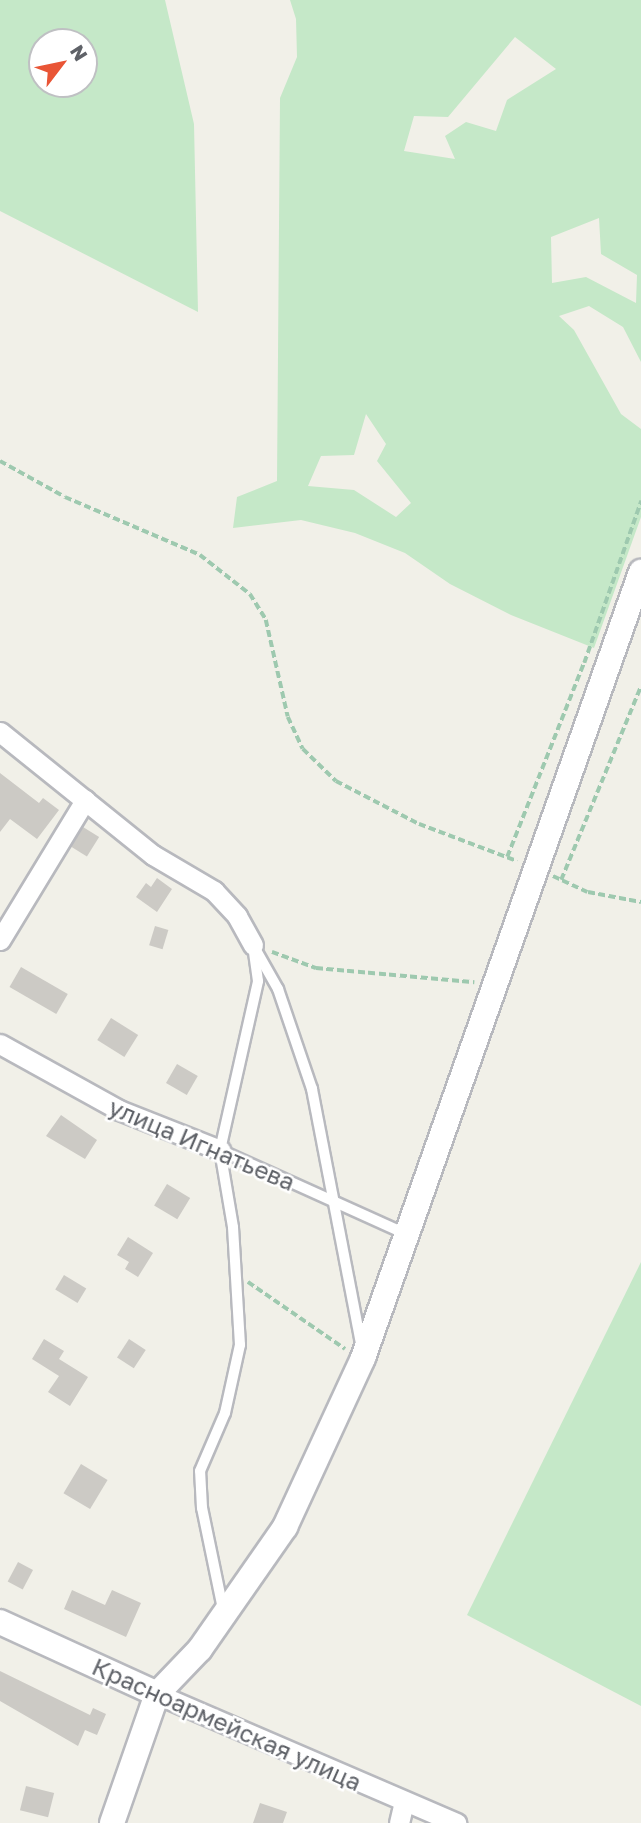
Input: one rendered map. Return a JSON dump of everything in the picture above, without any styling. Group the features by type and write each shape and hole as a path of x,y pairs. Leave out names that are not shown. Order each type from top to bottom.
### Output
{"street":[{"path":"112,1823 157,1694 224,1617 285,1527 363,1358 409,1236 493,984 641,572"},
{"path":"0,732 153,855 214,891 237,916 253,945"},
{"path":"0,940 85,800"},
{"name":"улица Игнатьева","path":"0,1044 119,1110 220,1150"},
{"name":"Красноармейская улица","path":"0,1622 157,1694 456,1823"},
{"path":"399,1823 404,1802"}],"lane":[{"path":"224,1617 202,1508 200,1471 225,1413 240,1345 236,1273 220,1150 258,981 253,945"},
{"path":"253,945 278,989 298,1041 335,1203 363,1358"},
{"name":"улица Игнатьева","path":"220,1150 409,1236"}],"path":[{"path":"0,461 65,497 200,555 250,594 266,620 288,717 303,749 336,781 419,824 589,892 641,902"},
{"path":"507,857 584,663 641,501"},
{"path":"561,880 641,687"},
{"path":"253,945 316,968 493,984"},
{"path":"236,1273 327,1339 363,1358"}],"green space":[{"path":"0,0 165,0 194,124 198,312 0,211"},
{"path":"290,0 641,0 641,362 623,327 589,306 559,316 574,330 621,414 641,429 641,517 594,648 511,615 450,584 405,553 355,533 301,520 233,528 237,497 277,481 280,98 297,57 296,19","holes":["515,37 556,69 507,100 496,131 466,122 445,136 455,159 404,151 414,116 448,117","599,218 601,254 637,275 636,303 586,277 552,283 551,237","366,414 386,444 377,461 411,503 396,517 354,490 308,486 321,456 354,455"]},
{"path":"641,1262 641,1706 467,1615"}],"building":[{"path":"0,773 39,803 43,798 59,810 37,839 10,819 0,832"},
{"path":"83,827 99,837 87,857 71,847"},
{"path":"157,878 172,889 157,912 136,897 146,883 151,887"},
{"path":"155,926 168,930 163,949 149,945"},
{"path":"21,967 68,994 56,1014 10,987"},
{"path":"111,1018 138,1035 124,1057 97,1040"},
{"path":"177,1064 198,1076 187,1095 166,1083"},
{"path":"61,1115 97,1140 85,1159 46,1136"},
{"path":"167,1184 190,1198 177,1219 154,1205"},
{"path":"128,1237 153,1253 138,1277 125,1269 129,1262 117,1255"},
{"path":"64,1275 86,1288 78,1303 55,1290"},
{"path":"44,1339 64,1351 59,1359 88,1377 70,1406 48,1392 59,1376 32,1359"},
{"path":"129,1339 146,1350 134,1368 117,1357"},
{"path":"81,1464 108,1480 90,1509 63,1493"},
{"path":"18,1562 33,1570 23,1589 8,1581"},
{"path":"72,1590 105,1605 112,1590 141,1603 126,1637 64,1609"},
{"path":"0,1671 90,1715 93,1708 106,1714 97,1735 85,1730 78,1746 0,1701"},
{"path":"26,1786 54,1793 48,1817 20,1810"},
{"path":"260,1803 287,1812 283,1823 253,1823"}]}
